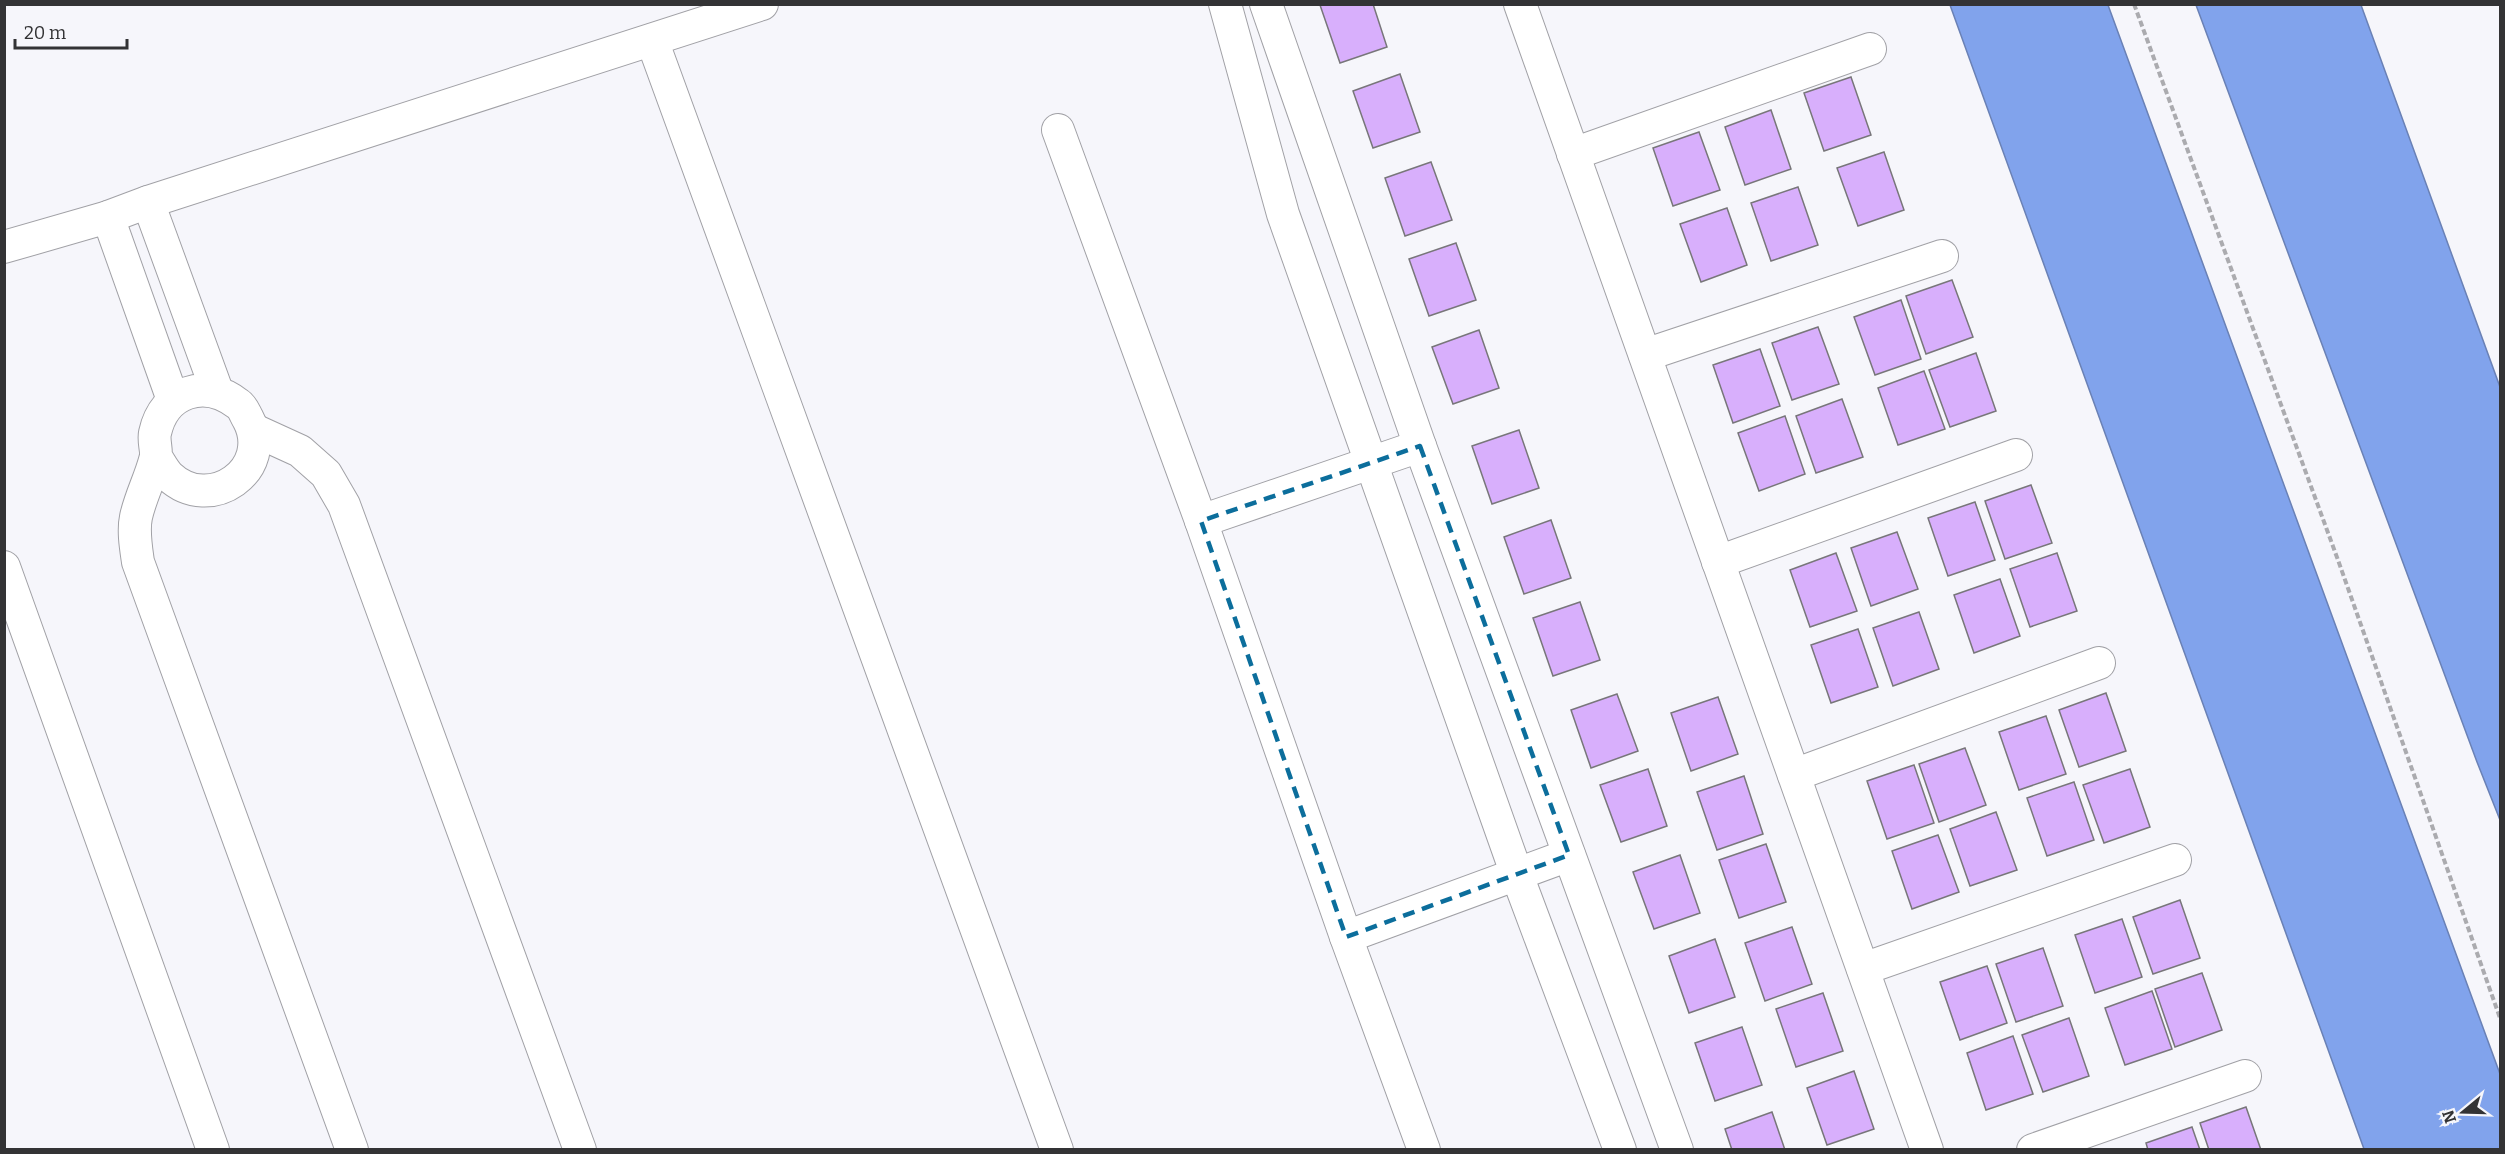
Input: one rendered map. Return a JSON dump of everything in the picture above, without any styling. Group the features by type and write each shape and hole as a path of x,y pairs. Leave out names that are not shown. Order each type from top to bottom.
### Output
{"street":[{"path":"4,247 108,217 148,202 762,4"},
{"path":"1520,4 1927,1149"},
{"path":"1620,1149 1517,875 1283,214 1227,13 1267,6 1420,446 1677,1149"},
{"path":"652,40 1057,1149"},
{"path":"1573,154 1870,49"},
{"path":"1058,130 1201,521 1346,937 1424,1149"},
{"path":"148,202 217,391"},
{"path":"108,217 172,400"},
{"path":"1645,355 1942,256"},
{"path":"156,457 168,475 186,488 207,491 228,485 245,471 254,452 254,430 241,405 217,391 194,391 172,400 160,416 154,436 156,457 136,517 138,562 352,1149"},
{"path":"254,430 300,451 326,474 344,505 580,1149"},
{"path":"1201,521 1420,446"},
{"path":"1718,562 2016,455"},
{"path":"4,567 213,1149"},
{"path":"1794,776 2098,663"},
{"path":"1346,937 1569,855"},
{"path":"1863,969 2175,860"},
{"path":"2033,1149 2245,1076"}],"path":[{"path":"2134,4 2338,560 2500,1018"}],"highlighted area":[{"path":"1420,446 1569,855 1346,937 1201,521"}],"water":[{"path":"1950,5 2108,5 2500,1074 2500,1149 2364,1149"},
{"path":"2196,5 2361,5 2500,387 2500,820 2477,762"}],"building":[{"path":"1373,4 1387,47 1340,63 1320,5"},
{"path":"1400,74 1420,132 1373,148 1353,91"},
{"path":"1851,77 1871,135 1824,151 1804,93"},
{"path":"1771,110 1791,169 1745,185 1725,127"},
{"path":"1699,132 1720,190 1673,206 1653,148"},
{"path":"1884,152 1904,210 1858,226 1837,168"},
{"path":"1431,162 1452,220 1405,236 1385,178"},
{"path":"1798,187 1818,245 1771,261 1751,203"},
{"path":"1727,208 1747,265 1701,282 1680,224"},
{"path":"1456,243 1476,300 1429,316 1409,259"},
{"path":"1952,280 1973,337 1926,354 1906,296"},
{"path":"1901,300 1921,359 1875,375 1854,317"},
{"path":"1818,327 1839,384 1792,400 1772,343"},
{"path":"1479,330 1499,388 1453,404 1432,347"},
{"path":"1760,349 1780,406 1733,423 1713,365"},
{"path":"1976,353 1996,411 1950,427 1929,370"},
{"path":"1924,371 1945,429 1898,445 1878,388"},
{"path":"1842,399 1863,457 1816,473 1796,416"},
{"path":"1785,416 1805,474 1759,491 1738,433"},
{"path":"1519,430 1539,488 1492,504 1472,446"},
{"path":"2031,485 2052,543 2005,559 1985,501"},
{"path":"1975,502 1995,560 1948,576 1928,518"},
{"path":"1551,520 1571,578 1524,594 1504,537"},
{"path":"1897,532 1918,589 1871,606 1851,548"},
{"path":"1836,553 1857,611 1810,627 1790,570"},
{"path":"2057,553 2077,611 2030,627 2010,569"},
{"path":"2000,579 2020,636 1974,653 1954,595"},
{"path":"1580,602 1600,660 1553,676 1533,618"},
{"path":"1919,612 1939,669 1893,686 1873,628"},
{"path":"1858,629 1878,687 1831,703 1811,645"},
{"path":"2106,693 2126,751 2079,767 2059,710"},
{"path":"1617,694 1638,751 1591,768 1571,710"},
{"path":"1718,697 1738,754 1691,771 1671,713"},
{"path":"2046,716 2066,774 2019,790 1999,732"},
{"path":"1965,748 1986,805 1939,822 1919,764"},
{"path":"1914,765 1934,823 1887,839 1867,781"},
{"path":"1648,769 1667,826 1621,842 1600,785"},
{"path":"2130,769 2150,827 2104,843 2083,785"},
{"path":"1744,776 1763,834 1717,850 1697,792"},
{"path":"2074,782 2094,840 2047,856 2027,798"},
{"path":"1996,812 2017,870 1970,886 1950,829"},
{"path":"1938,835 1959,892 1912,909 1892,851"},
{"path":"1766,844 1786,902 1739,918 1719,860"},
{"path":"1680,855 1700,913 1654,929 1633,872"},
{"path":"2180,900 2200,958 2153,974 2133,917"},
{"path":"2122,919 2142,977 2095,993 2075,935"},
{"path":"1792,927 1812,984 1765,1001 1745,943"},
{"path":"1715,939 1735,997 1689,1013 1669,956"},
{"path":"2043,948 2063,1006 2016,1022 1996,964"},
{"path":"1987,966 2007,1023 1960,1040 1940,982"},
{"path":"2202,973 2222,1030 2175,1047 2155,989"},
{"path":"2152,991 2172,1049 2125,1065 2105,1008"},
{"path":"1823,993 1843,1051 1796,1067 1776,1009"},
{"path":"2069,1018 2089,1076 2043,1092 2022,1035"},
{"path":"1742,1027 1762,1085 1715,1101 1695,1043"},
{"path":"2013,1036 2033,1094 1986,1110 1967,1053"},
{"path":"1854,1071 1874,1129 1827,1145 1807,1088"},
{"path":"2246,1107 2261,1150 2209,1150 2200,1123"},
{"path":"1772,1112 1785,1150 1732,1150 1725,1129"},
{"path":"2192,1127 2200,1150 2148,1150 2146,1143"}]}
